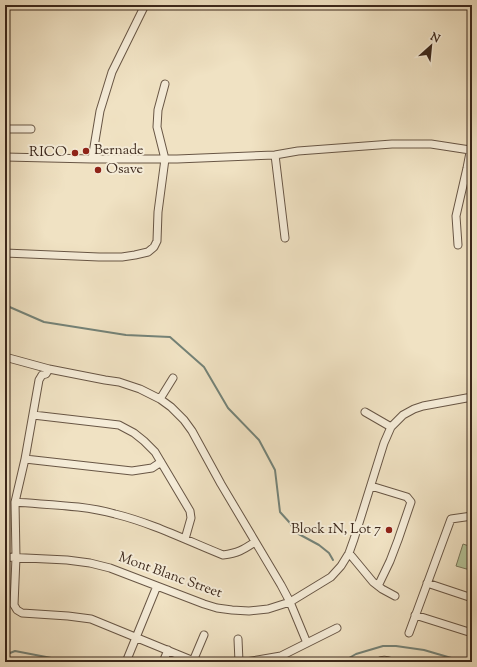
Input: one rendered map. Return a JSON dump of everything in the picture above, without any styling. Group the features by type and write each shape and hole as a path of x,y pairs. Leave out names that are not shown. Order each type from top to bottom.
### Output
{"street":[{"path":"92,159 100,110 112,72 145,5"},
{"path":"5,253 99,257 128,256 148,252 154,247 157,241 158,212 165,159 158,127 158,110 165,84"},
{"path":"5,129 31,129"},
{"path":"458,245 456,216 472,142"},
{"path":"5,157 165,159 275,155 298,151 392,144 431,144 470,150"},
{"path":"275,155 285,238"},
{"path":"5,357 49,369 124,383 160,398 171,407 184,420 192,431 221,484 281,585 290,602 307,643"},
{"path":"49,369 39,380 25,459 15,502 16,557 14,605 17,610 22,613 91,619 195,661 204,634"},
{"path":"160,398 172,378"},
{"name":"Mont Blanc Street","path":"5,557 67,560 90,563 110,568 217,608 249,611 268,609 290,602 331,577 341,566 349,553 384,443 392,427 403,416 414,409 472,397"},
{"path":"366,412 392,427"},
{"path":"33,415 118,426 134,433 144,441 155,452 190,511 191,518 185,539"},
{"path":"25,459 132,471 152,468 161,462"},
{"path":"371,486 406,497 411,502 390,561 378,586"},
{"path":"15,502 84,508 114,513 185,539 223,555 241,551 255,542"},
{"path":"409,633 451,519 472,516"},
{"path":"349,553 373,582 395,596"},
{"path":"427,583 472,598"},
{"path":"126,662 157,586"},
{"path":"415,615 472,633"},
{"path":"246,662 281,656 337,628"},
{"path":"238,639 239,662"},
{"path":"163,662 168,650"},
{"path":"378,662 382,660 390,661"}],"green space":[{"path":"463,544 472,547 472,562 470,570 456,566"}],"waterway":[{"path":"5,15 9,5"},
{"path":"5,305 44,322 126,335 170,337 204,367 228,408 259,440 275,470 280,512 290,523 295,532 319,545 329,553 333,560"},
{"path":"342,662 356,654 383,646 396,646 424,650 465,662"},
{"path":"5,655 15,651 68,662"}],"place":[{"name":"Bernade","path":"86,151"},
{"name":"RICO","path":"75,153"},
{"name":"Osave","path":"98,170"},
{"name":"Block 1N, Lot 7","path":"389,530"}]}
